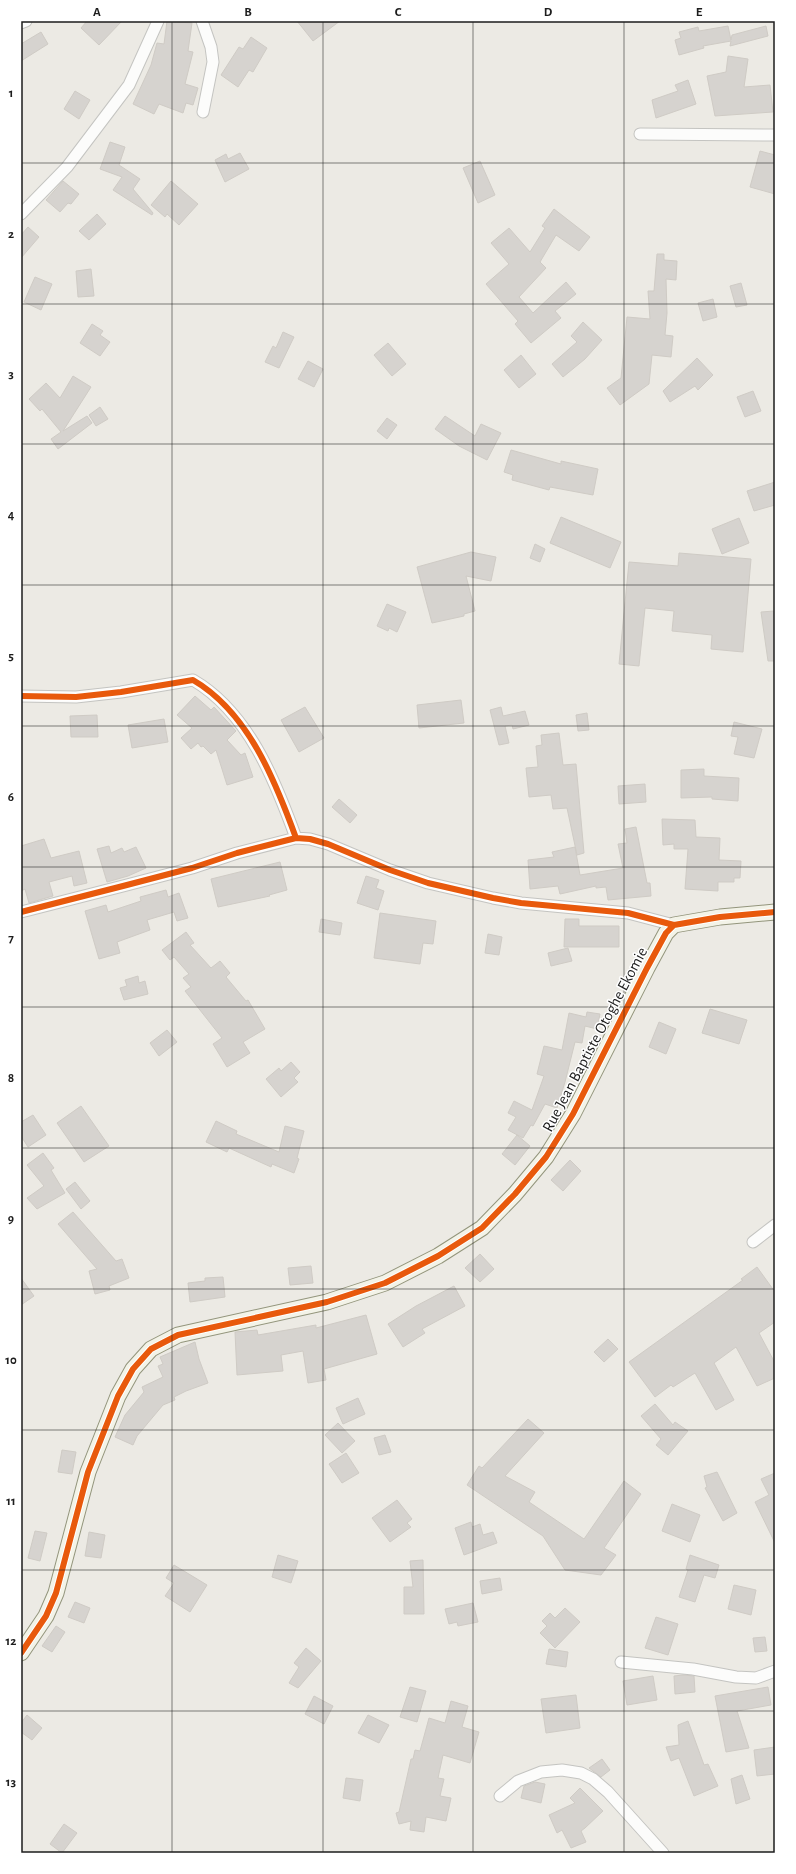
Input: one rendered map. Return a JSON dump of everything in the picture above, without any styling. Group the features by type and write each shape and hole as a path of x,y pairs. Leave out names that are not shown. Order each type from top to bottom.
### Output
{"street":[{"path":"21,22 26,21"},
{"path":"21,214 67,166 129,86 158,21"},
{"path":"202,21 211,47 213,62 202,112"},
{"path":"640,134 775,135"},
{"path":"21,696 76,697 121,692 193,680 204,686 247,731 273,780 296,838"},
{"path":"21,912 154,878 237,853 296,838 310,839 328,844 390,870 428,883 493,898 628,913 674,925 720,917 775,912"},
{"name":"Rue Jean Baptiste Otoghe Ekomie","path":"21,1653 46,1616 56,1593 88,1472 118,1396 133,1370 151,1349 178,1334 327,1302 385,1283 438,1256 482,1228 515,1194 546,1158 573,1114 656,950 666,933 674,925"},
{"path":"753,1242 775,1225"},
{"path":"621,1662 692,1669 736,1677 756,1678 775,1671"},
{"path":"500,1796 518,1781 541,1772 562,1770 581,1773 593,1779 608,1792 663,1853"}],"building":[{"path":"87,21 122,21 99,45 81,28"},
{"path":"167,21 192,23 188,51 193,52 185,84 198,88 193,105 186,103 183,113 159,104 154,114 133,104 151,65 157,43 164,44"},
{"path":"297,21 340,21 313,41"},
{"path":"728,26 731,40 732,35 766,26 768,36 730,46 731,41 703,46 704,48 679,55 675,40 681,38 679,32 698,27 699,31"},
{"path":"41,32 48,44 21,61 21,44"},
{"path":"251,37 267,48 253,72 249,70 238,87 221,75 239,47 243,49"},
{"path":"728,56 748,59 744,87 770,85 773,112 715,116 707,76 726,72"},
{"path":"688,80 696,104 656,118 652,100 678,91 675,85"},
{"path":"75,91 90,100 79,119 64,109"},
{"path":"110,142 125,147 119,165 140,179 133,189 153,213 152,215 113,190 122,177 100,169"},
{"path":"760,151 775,155 775,194 750,187"},
{"path":"240,153 249,169 225,182 215,160 226,154 228,159"},
{"path":"480,161 495,195 478,203 463,168"},
{"path":"63,181 79,194 71,204 68,203 60,212 46,200"},
{"path":"171,181 198,204 179,225 167,214 165,217 151,205"},
{"path":"554,209 590,237 579,251 556,235 540,262 546,268 519,297 533,313 566,282 576,294 555,311 561,318 531,343 515,324 518,321 486,284 509,264 491,243 509,228 530,252 545,228 542,226"},
{"path":"97,214 106,224 89,240 79,231"},
{"path":"28,227 39,237 21,258 21,235"},
{"path":"657,254 664,254 664,260 677,261 676,280 666,279 667,313 665,335 673,336 671,357 652,355 649,384 620,405 607,388 621,378 627,317 650,319 648,291 654,291"},
{"path":"91,269 94,296 78,297 76,271"},
{"path":"35,277 52,284 41,310 24,302"},
{"path":"741,283 747,305 736,307 730,286"},
{"path":"713,299 717,317 703,321 698,303"},
{"path":"583,322 602,340 585,359 563,377 552,364 577,342 571,336"},
{"path":"92,324 103,331 100,335 110,342 100,356 80,343"},
{"path":"283,332 294,337 279,368 265,362 273,346 276,348"},
{"path":"388,343 406,364 392,376 374,355"},
{"path":"521,355 536,374 519,388 504,370"},
{"path":"697,358 713,375 698,390 695,386 670,402 663,391"},
{"path":"308,361 323,369 314,387 298,379"},
{"path":"73,376 91,387 63,431 87,416 92,423 58,449 51,439 61,432 42,409 40,411 29,399 46,383 60,398"},
{"path":"753,391 761,411 745,417 737,397"},
{"path":"100,407 108,419 96,426 89,415"},
{"path":"445,416 475,436 481,424 501,433 487,460 459,446 435,429"},
{"path":"387,418 397,425 387,439 377,431"},
{"path":"511,450 561,464 561,461 598,469 593,495 550,487 549,490 512,480 513,475 504,472"},
{"path":"775,482 775,505 754,511 747,491"},
{"path":"561,517 621,542 610,568 550,543"},
{"path":"739,518 749,543 722,554 712,529"},
{"path":"535,544 545,549 540,562 530,558"},
{"path":"471,552 496,557 491,581 466,576 475,611 464,614 464,616 432,623 417,567"},
{"path":"679,553 751,559 743,652 711,649 712,635 672,631 674,611 645,608 639,666 619,664 629,562 678,566"},
{"path":"387,604 406,612 397,632 389,628 388,631 377,626"},
{"path":"774,611 775,661 768,661 761,612"},
{"path":"195,696 211,710 214,707 236,731 227,740 241,755 245,753 253,777 227,785 216,750 211,754 198,743 191,749 181,738 192,728 177,715"},
{"path":"461,700 464,723 419,728 417,705"},
{"path":"305,707 324,738 299,752 281,720"},
{"path":"501,707 503,716 525,711 529,725 513,729 512,725 505,726 509,743 499,745 490,710"},
{"path":"587,713 589,730 578,731 576,715"},
{"path":"97,715 98,737 71,737 70,716"},
{"path":"164,719 168,742 132,748 128,725"},
{"path":"734,722 762,729 754,758 734,754 738,737 731,736"},
{"path":"559,733 563,765 576,764 584,853 577,855 567,808 553,809 551,795 529,797 526,768 538,767 536,746 542,745 541,735"},
{"path":"704,769 704,776 739,778 738,801 712,799 712,797 681,798 681,770"},
{"path":"645,784 646,802 619,804 618,786"},
{"path":"339,799 357,815 350,823 332,807"},
{"path":"662,819 695,820 696,837 720,838 719,860 741,861 740,878 734,878 734,882 718,882 718,891 685,889 688,849 674,849 674,844 663,845"},
{"path":"636,827 647,883 650,883 651,896 608,900 606,887 596,888 596,886 560,894 558,886 530,889 528,860 554,857 552,852 575,847 580,875 623,868 618,844 627,843 625,829"},
{"path":"44,839 51,858 79,851 87,883 74,886 72,876 49,882 53,896 29,903 25,889 21,891 21,846"},
{"path":"109,846 111,853 122,848 124,852 136,847 146,868 128,876 107,882 97,849"},
{"path":"280,862 287,890 269,895 270,896 218,907 211,879"},
{"path":"366,876 379,880 376,888 384,891 378,910 357,903"},
{"path":"166,890 168,897 179,893 188,918 177,921 174,912 147,920 150,930 117,942 120,953 99,959 85,911 106,905 108,912 141,901 140,897"},
{"path":"380,913 436,921 433,944 423,943 420,964 374,958"},
{"path":"321,919 342,923 340,935 319,932"},
{"path":"565,919 579,919 579,926 619,926 619,947 564,947"},
{"path":"186,932 194,943 190,945 211,968 220,961 230,973 226,977 246,1001 248,1000 265,1029 243,1042 250,1053 227,1067 213,1044 222,1038 185,991 191,987 183,978 189,974 174,957 170,960 162,950"},
{"path":"488,934 502,937 499,955 485,953"},
{"path":"568,948 572,961 551,966 548,953"},
{"path":"138,976 139,983 145,981 148,994 124,1000 120,988 127,986 125,980"},
{"path":"710,1009 747,1020 739,1044 702,1033"},
{"path":"587,1012 600,1014 597,1029 585,1026 582,1043 575,1042 557,1108 545,1104 533,1126 531,1125 523,1138 508,1130 516,1117 508,1113 514,1101 532,1110 544,1076 537,1074 544,1046 562,1050 569,1013 586,1017"},
{"path":"659,1022 676,1029 666,1054 649,1047"},
{"path":"167,1030 177,1042 159,1056 150,1043"},
{"path":"291,1062 300,1072 294,1078 298,1082 281,1097 266,1079 279,1068 281,1071"},
{"path":"81,1106 109,1146 84,1162 57,1123"},
{"path":"33,1115 46,1135 28,1147 21,1136 21,1122"},
{"path":"216,1121 237,1131 236,1134 279,1152 285,1126 304,1131 297,1158 299,1159 294,1173 272,1164 271,1167 229,1148 227,1152 206,1142"},
{"path":"517,1135 530,1146 515,1165 502,1154"},
{"path":"43,1153 54,1168 51,1170 65,1193 37,1209 27,1198 44,1186 27,1165"},
{"path":"570,1160 581,1171 563,1191 551,1180"},
{"path":"75,1182 90,1201 81,1209 66,1189"},
{"path":"73,1212 116,1261 122,1259 129,1278 109,1286 110,1290 95,1294 89,1271 97,1269 58,1224"},
{"path":"480,1254 494,1269 480,1282 465,1268"},
{"path":"311,1266 313,1283 290,1285 288,1268"},
{"path":"757,1267 775,1292 775,1322 759,1333 775,1363 775,1378 757,1386 736,1347 714,1363 734,1400 716,1410 695,1373 673,1387 671,1385 655,1397 629,1362 743,1280 741,1279"},
{"path":"223,1277 225,1297 190,1302 188,1283 205,1281 205,1278"},
{"path":"21,1278 34,1296 21,1305"},
{"path":"454,1286 465,1306 422,1329 425,1333 403,1347 388,1324 416,1306"},
{"path":"366,1315 377,1354 324,1369 326,1380 308,1383 303,1351 281,1355 283,1371 237,1375 235,1332 257,1330 258,1335 316,1325 316,1328"},
{"path":"608,1339 618,1349 604,1362 594,1352"},
{"path":"195,1342 199,1359 208,1383 186,1391 174,1397 175,1400 163,1405 137,1436 133,1445 115,1437 125,1415 144,1392 142,1387 163,1377 158,1366 163,1364 160,1357"},
{"path":"358,1398 365,1414 343,1424 336,1408"},
{"path":"655,1404 673,1425 675,1422 688,1431 668,1455 656,1445 661,1439 641,1416"},
{"path":"528,1419 544,1433 505,1476 535,1492 529,1502 584,1539 624,1481 641,1494 604,1548 616,1555 601,1575 565,1570 543,1536 467,1485 479,1466 482,1468"},
{"path":"338,1423 355,1441 342,1453 325,1435"},
{"path":"385,1435 391,1452 379,1455 374,1438"},
{"path":"62,1450 76,1452 72,1474 58,1472"},
{"path":"346,1453 359,1473 342,1483 329,1464"},
{"path":"717,1472 737,1513 723,1521 705,1488 707,1487 704,1476"},
{"path":"775,1473 775,1543 755,1502 769,1495 761,1479"},
{"path":"397,1500 412,1519 407,1523 411,1527 390,1542 372,1518"},
{"path":"672,1504 700,1515 690,1542 662,1531"},
{"path":"471,1522 472,1527 480,1524 483,1535 493,1532 497,1543 464,1555 455,1528"},
{"path":"35,1531 47,1533 40,1561 28,1558"},
{"path":"89,1532 105,1535 101,1558 85,1556"},
{"path":"278,1555 298,1561 291,1583 272,1577"},
{"path":"690,1555 719,1565 715,1578 704,1575 695,1602 679,1597 688,1570 686,1569"},
{"path":"423,1560 424,1614 404,1614 404,1587 413,1587 410,1561"},
{"path":"174,1565 207,1585 190,1612 165,1596 174,1583 166,1578"},
{"path":"500,1578 502,1590 482,1594 480,1581"},
{"path":"734,1585 756,1590 751,1615 728,1609"},
{"path":"75,1602 90,1608 84,1623 68,1617"},
{"path":"473,1603 478,1622 458,1626 457,1622 449,1624 445,1609"},
{"path":"565,1608 580,1622 555,1648 540,1633 547,1626 542,1621 550,1613 555,1618"},
{"path":"656,1617 678,1624 668,1655 645,1648"},
{"path":"56,1626 65,1632 52,1652 42,1646"},
{"path":"765,1637 767,1651 755,1652 753,1638"},
{"path":"306,1648 321,1661 298,1688 289,1683 299,1667 294,1663"},
{"path":"549,1649 568,1652 566,1667 546,1664"},
{"path":"653,1676 657,1700 627,1705 623,1681"},
{"path":"674,1676 694,1676 695,1692 675,1694"},
{"path":"410,1687 426,1691 417,1722 400,1717"},
{"path":"768,1687 771,1705 737,1711 749,1748 726,1752 715,1696"},
{"path":"576,1695 580,1728 546,1733 541,1699"},
{"path":"314,1696 333,1706 324,1724 305,1714"},
{"path":"451,1701 468,1706 462,1727 479,1732 470,1763 443,1755 438,1778 444,1779 440,1796 451,1798 446,1821 426,1817 424,1832 410,1830 411,1821 399,1824 396,1813 399,1812 411,1759 413,1759 415,1750 420,1751 429,1718 445,1723"},
{"path":"27,1715 42,1728 32,1740 21,1732 21,1723"},
{"path":"368,1715 389,1725 379,1743 358,1733"},
{"path":"688,1721 704,1765 708,1764 718,1786 694,1796 679,1758 671,1761 666,1747 679,1745 678,1725"},
{"path":"775,1747 775,1774 757,1776 754,1750"},
{"path":"602,1759 610,1770 601,1777 589,1768"},
{"path":"742,1775 750,1799 736,1804 731,1779"},
{"path":"346,1778 363,1780 360,1801 343,1798"},
{"path":"535,1782 545,1784 541,1803 521,1798 524,1786"},
{"path":"580,1788 603,1811 581,1831 586,1842 571,1848 562,1830 557,1833 549,1815 575,1803 570,1798"},
{"path":"64,1824 77,1833 62,1853 50,1844"}],"cycle path":[{"path":"21,696 76,697 121,692 193,680 212,694 229,710 244,729 269,771 296,838"},
{"path":"21,912 192,868 237,853 296,838 310,839 328,844 390,870 428,883 493,898 521,903 628,913 674,925"},
{"path":"21,1653 46,1616 56,1593 88,1472 118,1396 133,1369 151,1349 178,1335 327,1302 385,1283 438,1256 482,1228 515,1194 546,1157 573,1114 666,933 674,925 720,917 775,912"}]}
